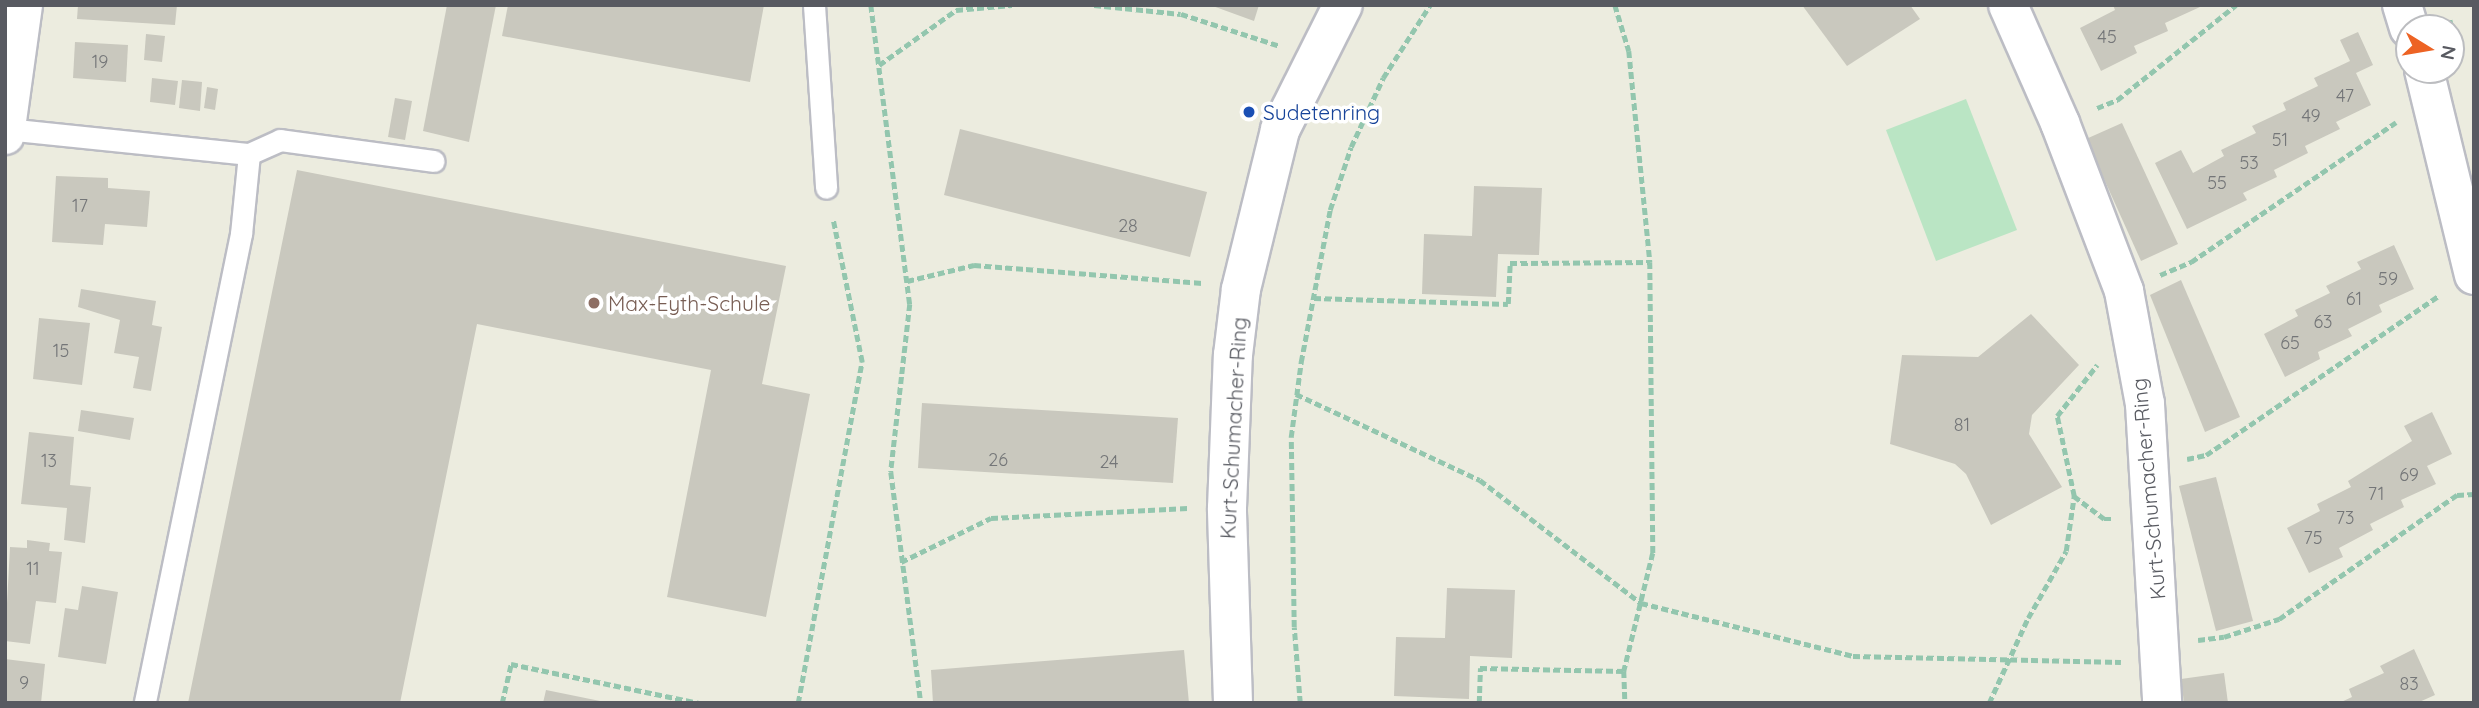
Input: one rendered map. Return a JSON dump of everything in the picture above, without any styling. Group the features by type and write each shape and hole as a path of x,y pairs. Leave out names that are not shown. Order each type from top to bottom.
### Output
{"street":[{"path":"6,132 23,5"},
{"name":"Kurt-Schumacher-Ring","path":"1233,703 1227,508 1233,355 1241,289 1280,130 1343,5"},
{"name":"Kurt-Schumacher-Ring","path":"2008,5 2060,123 2124,291 2135,348 2151,467 2162,703"},
{"path":"2428,84 2462,282"}],"lane":[{"path":"814,5 826,188"},
{"path":"6,132 249,154 280,140 434,161"},
{"path":"145,703 241,234 249,154"}],"path":[{"path":"871,5 910,304 891,472 920,703"},
{"path":"879,65 956,10 1012,5"},
{"path":"1094,5 1181,14 1270,40 1286,49"},
{"path":"1300,703 1292,533 1291,437 1296,394 1330,210 1351,147 1383,78 1430,5"},
{"path":"1615,5 1629,51 1650,262 1653,553 1624,671 1625,703"},
{"path":"2060,123 2117,100 2236,5"},
{"path":"2124,291 2191,262 2428,84"},
{"path":"798,703 862,362 826,188"},
{"path":"1314,298 1508,304 1510,262 1650,262"},
{"path":"907,281 974,265 1241,289"},
{"path":"2151,467 2206,455 2462,282"},
{"path":"1989,703 2066,551 2074,496 2057,416 2102,359 2135,348"},
{"path":"1296,394 1480,480 1641,603 1853,656 2009,659 2160,653 2224,637 2279,620 2458,495 2474,494"},
{"path":"901,562 991,518 1227,508"},
{"path":"502,703 511,664 699,703"},
{"path":"1479,703 1480,668 1624,671"}],"green space":[{"path":"1966,99 2017,230 1936,261 1886,130"}],"building":[{"path":"78,5 177,5 175,25 77,19"},
{"path":"447,5 496,5 469,142 423,131"},
{"path":"508,5 764,5 750,82 502,36"},
{"path":"1210,5 1259,5 1254,21"},
{"path":"1802,5 1910,5 1920,19 1847,66"},
{"path":"2113,5 2200,7 2165,23 2168,31 2134,46 2137,53 2101,71 2080,28 2115,10"},
{"path":"2358,32 2373,65 2356,73 2371,105 2336,122 2340,129 2305,146 2308,153 2274,170 2277,177 2243,193 2247,200 2187,229 2155,163 2181,150 2193,173 2224,156 2221,150 2256,133 2252,126 2286,110 2283,103 2318,86 2314,78 2350,61 2340,40"},
{"path":"146,34 165,36 162,62 144,60"},
{"path":"75,42 128,45 126,82 73,78"},
{"path":"152,78 178,81 175,105 150,102"},
{"path":"182,80 202,82 200,111 179,108"},
{"path":"207,87 218,89 215,110 204,108"},
{"path":"395,98 412,101 405,140 388,137"},
{"path":"2122,123 2178,244 2141,261 2086,139"},
{"path":"960,129 1207,192 1190,257 944,195"},
{"path":"297,170 786,266 762,384 810,394 766,617 667,597 711,370 477,324 400,703 188,703"},
{"path":"56,176 108,178 108,188 150,191 147,227 105,224 103,245 52,242"},
{"path":"1474,186 1542,188 1539,255 1498,254 1496,297 1422,294 1424,234 1472,236"},
{"path":"2394,245 2414,289 2379,305 2382,312 2348,329 2352,336 2318,352 2320,359 2285,377 2264,334 2298,316 2295,310 2330,293 2326,286 2361,269 2357,262"},
{"path":"2181,280 2240,417 2205,432 2150,295"},
{"path":"81,289 156,301 152,325 162,327 151,391 133,388 139,357 114,353 120,320 78,307"},
{"path":"2031,314 2079,365 2032,415 2029,434 2062,487 1991,525 1966,474 1955,464 1890,444 1902,355 1978,357"},
{"path":"39,318 90,323 82,385 33,379"},
{"path":"922,403 1178,418 1173,483 918,468"},
{"path":"81,410 134,418 130,440 78,431"},
{"path":"2432,412 2452,454 2427,466 2436,484 2401,500 2404,507 2370,524 2373,530 2339,548 2343,557 2309,573 2287,528 2320,511 2317,504 2351,487 2348,481 2412,441 2404,426"},
{"path":"29,432 74,437 70,485 91,487 85,543 64,540 67,508 21,504"},
{"path":"2216,477 2253,621 2216,631 2179,486"},
{"path":"27,540 50,543 49,551 62,552 56,603 36,601 30,644 5,641 10,547 27,548"},
{"path":"82,586 118,592 106,664 58,657 65,608 78,610"},
{"path":"1447,588 1515,590 1512,658 1470,656 1469,699 1394,696 1396,637 1445,638"},
{"path":"2414,649 2435,695 2417,703 2339,703 2352,697 2349,689 2384,673 2380,666"},
{"path":"1184,650 1189,703 933,703 931,670"},
{"path":"5,659 45,664 41,703 5,703"},
{"path":"2224,673 2228,703 2184,703 2181,679"},
{"path":"546,690 605,702 543,703"}],"place":[{"name":"Sudetenring","path":"1249,112"},
{"name":"Max-Eyth-Schule","path":"594,303"}]}
